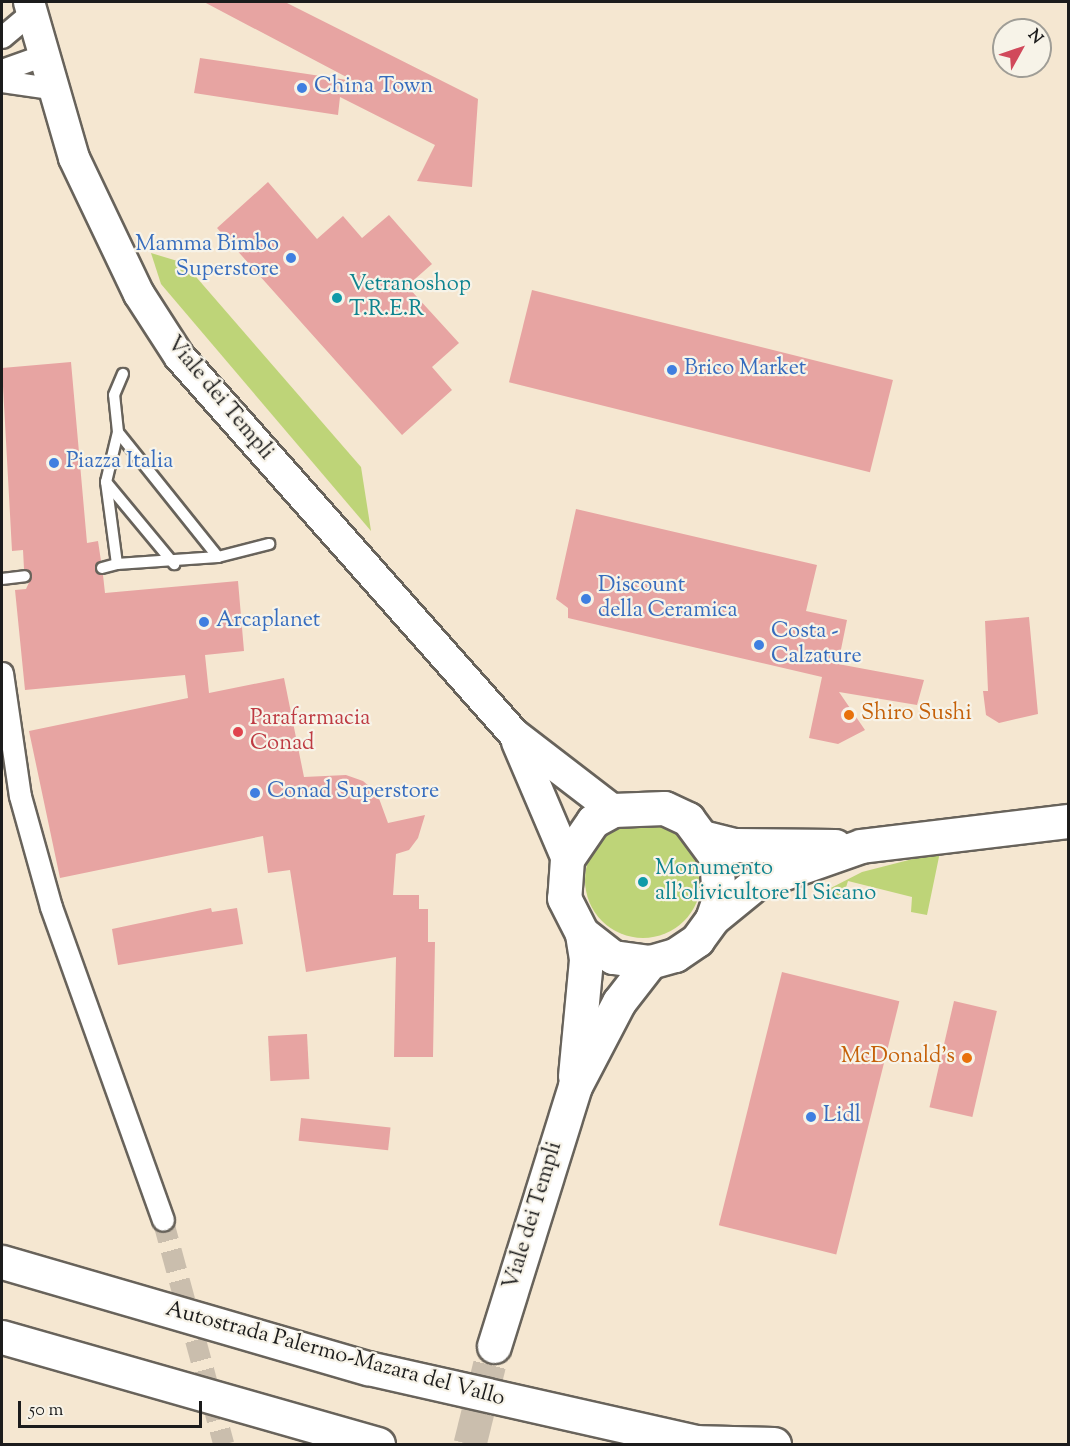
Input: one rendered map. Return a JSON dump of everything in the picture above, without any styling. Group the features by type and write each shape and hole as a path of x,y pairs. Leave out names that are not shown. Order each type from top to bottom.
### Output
{"main road":[{"name":"Viale dei Templi","path":"30,8 61,126 114,244 179,356 514,734"},
{"path":"514,734 613,810"},
{"path":"514,734 567,860 564,898 582,933 586,959 574,1086"},
{"path":"567,860 593,821 613,810 664,808 688,819 706,838 720,878 712,919"},
{"path":"706,838 735,845 861,846 1068,821"},
{"path":"582,933 613,957 650,962 682,950 712,919 756,883 861,846"},
{"path":"574,1086 619,1002 650,962"},
{"name":"Viale dei Templi","path":"494,1346 574,1086"},
{"name":"Autostrada Palermo-Mazara del Vallo","path":"2,1262 368,1368 698,1443 774,1444"},
{"path":"2,1337 378,1444"}],"street":[{"path":"2,37 30,8"},
{"path":"2,70 41,56"},
{"path":"2,81 50,88"},
{"path":"2,673 20,796 51,907 163,1220"}],"lane":[{"path":"117,564 106,482 118,432 114,395 123,374"},
{"path":"118,432 218,557"},
{"path":"106,482 174,564"},
{"path":"102,568 117,564 174,564 218,557 269,544"},
{"path":"2,579 25,576"}],"green space":[{"path":"151,253 184,263 361,467 371,531 161,284"},
{"path":"643,822 665,826 684,839 697,858 701,880 697,902 684,921 665,934 643,938 621,934 602,921 589,902 585,880 589,858 602,839 621,826"},
{"path":"940,852 927,915 911,912 912,897 848,881 842,900 823,892 862,872"}],"building":[{"path":"204,2 285,2 478,99 472,187 417,181 435,145 340,97 338,115 194,93 200,58 354,81"},
{"name":"Vetranoshop T.R.E.R","path":"268,182 317,239 343,216 362,238 389,215 432,264 407,286 459,343 432,367 452,390 402,435 217,228"},
{"path":"532,290 893,380 870,472 509,382"},
{"path":"71,362 87,543 98,541 101,561 95,569 103,575 105,593 238,581 244,651 205,655 209,693 284,678 304,777 346,775 363,781 377,793 388,823 425,815 418,838 409,850 396,854 393,895 419,895 419,909 428,909 428,942 435,942 433,1057 394,1057 396,957 306,972 290,870 268,873 263,836 60,878 29,731 188,698 185,675 25,690 15,590 26,589 32,576 24,569 23,550 12,551 2,368"},
{"path":"576,509 817,565 806,611 847,620 838,664 924,680 917,705 839,692 865,730 838,744 809,738 822,677 568,618 568,608 556,599"},
{"path":"1029,617 1038,714 999,723 986,715 983,691 988,691 985,621"},
{"path":"211,908 212,912 237,908 243,944 118,965 112,929"},
{"name":"Lidl","path":"782,972 899,1001 836,1255 719,1225"},
{"path":"954,1001 997,1011 972,1117 929,1107"},
{"path":"307,1034 309,1079 270,1081 268,1036"},
{"path":"301,1118 391,1127 388,1150 299,1141"}],"tunnel":[{"path":"163,1220 224,1444"},
{"path":"470,1444 494,1346"}],"place":[{"name":"China Town","path":"302,88"},
{"name":"Mamma Bimbo Superstore","path":"291,258"},
{"name":"Vetranoshop T.R.E.R","path":"337,298"},
{"name":"Brico Market","path":"672,370"},
{"name":"Piazza Italia","path":"54,463"},
{"name":"Discount della Ceramica","path":"586,599"},
{"name":"Arcaplanet","path":"204,622"},
{"name":"Costa - Calzature","path":"759,645"},
{"name":"Shiro Sushi","path":"849,715"},
{"name":"Parafarmacia Conad","path":"238,732"},
{"name":"Conad Superstore","path":"255,793"},
{"name":"Monumento all'olivicultore Il Sicano","path":"643,882"},
{"name":"McDonald's","path":"967,1058"},
{"name":"Lidl","path":"811,1117"}]}
